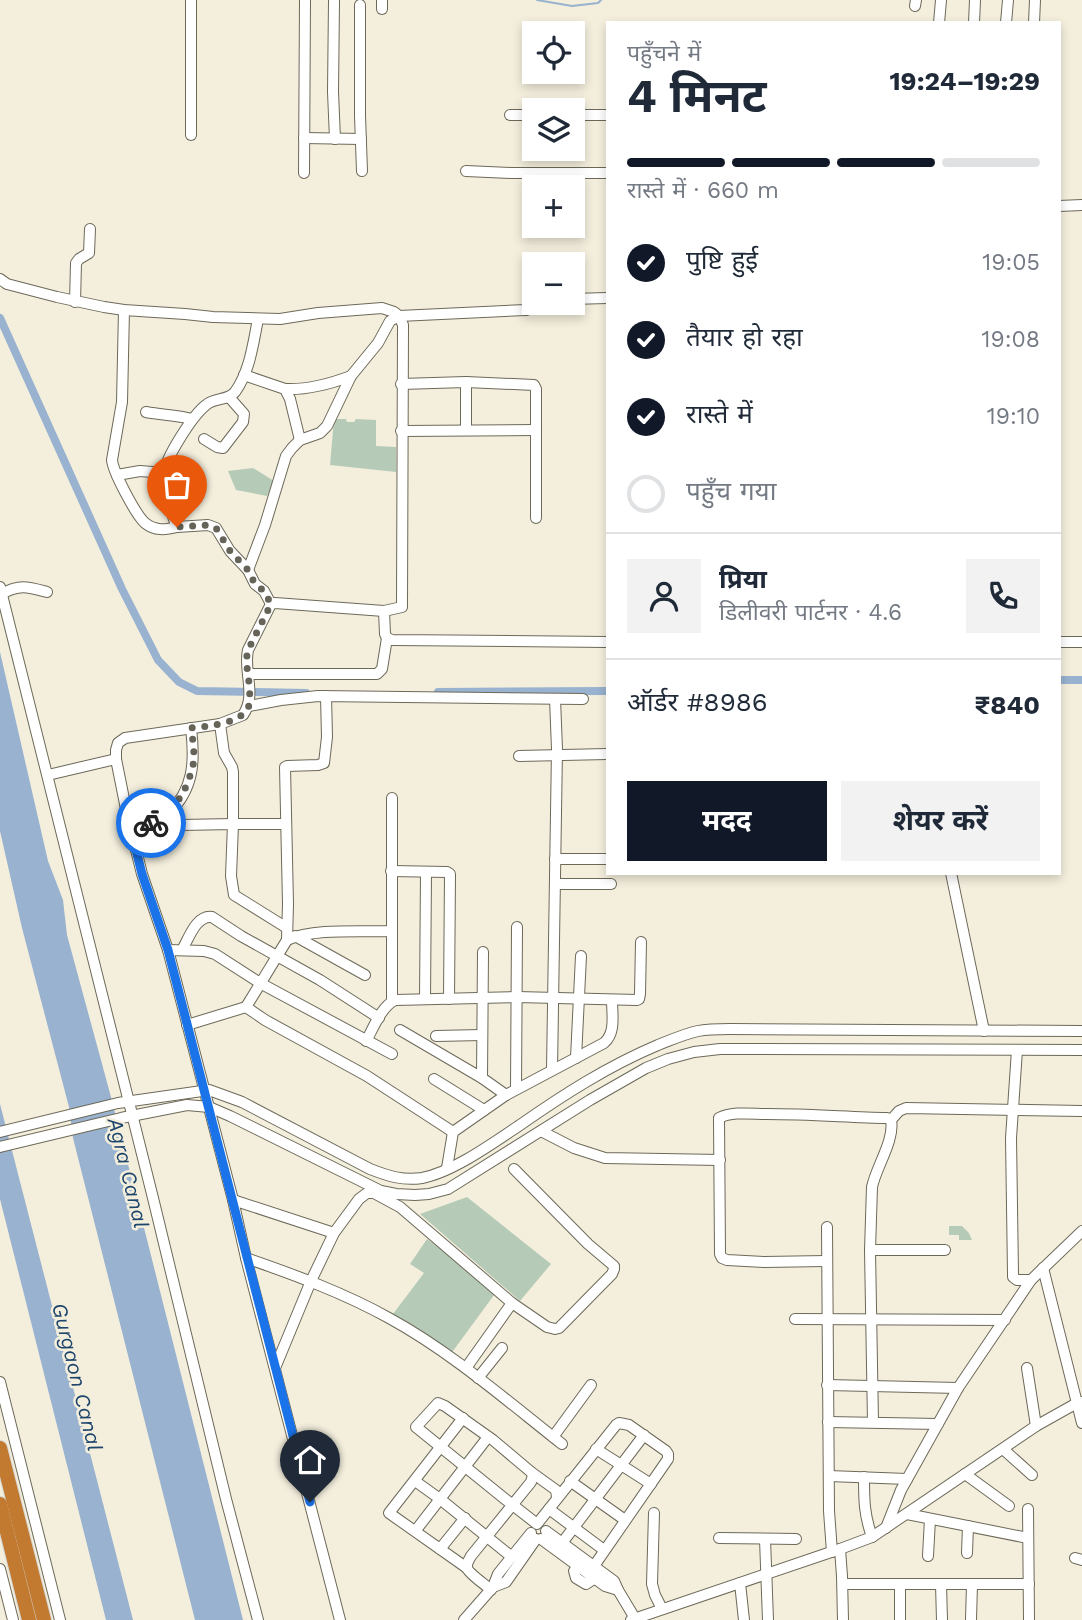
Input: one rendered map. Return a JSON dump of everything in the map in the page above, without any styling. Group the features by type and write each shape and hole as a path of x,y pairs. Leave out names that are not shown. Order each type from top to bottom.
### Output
{"highway":[{"path":"0,1448 44,1620"},
{"path":"0,1504 29,1620"}],"street":[{"path":"191,0 191,135"},
{"path":"304,173 305,0"},
{"path":"939,21 941,0"},
{"path":"974,21 975,0"},
{"path":"1006,21 1007,0"},
{"path":"1034,21 1035,0"},
{"path":"334,1 335,139"},
{"path":"360,5 362,171"},
{"path":"510,115 522,115"},
{"path":"585,115 606,115"},
{"path":"304,138 361,139"},
{"path":"466,171 606,173"},
{"path":"1061,206 1082,205"},
{"path":"75,302 76,263 89,253 90,229"},
{"path":"0,279 6,284 75,302 124,310 258,319 292,318 374,308 389,309 399,316 403,330 400,609 384,611 271,604"},
{"path":"585,299 606,298"},
{"path":"124,310 122,402 112,466 144,522 160,530 177,527 216,528 230,551 248,570 271,604"},
{"path":"248,570 286,456 300,440 320,433 327,426 351,376 378,343 390,321 399,316 522,310"},
{"path":"177,527 164,480 167,461 192,419 211,401 229,397 235,392 250,357 258,319"},
{"path":"244,375 285,389 317,386 351,376"},
{"path":"466,383 466,429"},
{"path":"401,384 534,385 536,518"},
{"path":"285,389 300,440"},
{"path":"204,439 223,448 243,422 244,414 229,397"},
{"path":"146,412 192,419"},
{"path":"401,431 536,430"},
{"path":"117,475 140,471 164,473"},
{"path":"47,592 18,587 1,590 48,775 123,1102 258,1620"},
{"path":"271,604 246,657 249,704 243,715 220,724 125,738 118,743 116,759 135,830 142,874 168,950 340,1620"},
{"path":"248,674 377,674 382,669 387,638 384,611"},
{"path":"387,638 606,642"},
{"path":"1061,642 1082,642"},
{"path":"249,704 326,696 583,699"},
{"path":"187,1025 246,1007 290,935 285,767 318,765 326,760 326,696"},
{"path":"552,1070 557,755 555,699"},
{"path":"220,724 224,753 233,772 231,876 234,895 290,935 365,975"},
{"path":"135,830 167,814 183,794 193,768 191,728"},
{"path":"519,756 606,754"},
{"path":"48,775 116,759"},
{"path":"366,1041 379,1017 392,1001 392,798"},
{"path":"135,830 181,825 286,824"},
{"path":"555,859 606,859"},
{"path":"391,871 450,874 449,999"},
{"path":"425,999 426,872"},
{"path":"951,875 985,1031"},
{"path":"555,884 611,884"},
{"path":"182,950 203,917 212,917 379,1017"},
{"path":"511,1092 517,998 517,927"},
{"path":"290,935 391,931"},
{"path":"392,1001 482,998 639,999 641,942"},
{"path":"168,950 215,954 260,983 392,1054"},
{"path":"482,952 482,1078"},
{"path":"576,1058 582,956"},
{"path":"447,1168 453,1132 511,1092 610,1038 612,1000"},
{"path":"246,1007 367,1076 453,1132"},
{"path":"400,1031 511,1092"},
{"path":"0,1132 123,1102 203,1090 219,1092 243,1102 370,1169 406,1180 424,1178 484,1150 596,1075 642,1052 699,1031 1082,1031"},
{"path":"436,1035 482,1035"},
{"path":"0,1147 187,1105 209,1107 368,1186 405,1195 429,1194 448,1189 646,1068 694,1052 720,1049 1082,1050"},
{"path":"1017,1050 1010,1171 1013,1274 1014,1279 1031,1280"},
{"path":"434,1079 484,1110"},
{"path":"873,1422 870,1250 872,1187 891,1134 891,1120 906,1108 1082,1111"},
{"path":"826,1261 764,1262 722,1258 719,1118 727,1115 806,1114 891,1120"},
{"path":"541,1131 573,1148 606,1158 720,1160"},
{"path":"275,1368 334,1233 367,1193 374,1193 400,1207 512,1303 547,1327 555,1329 612,1274 614,1266 588,1244 514,1169"},
{"path":"233,1200 334,1233"},
{"path":"827,1227 829,1511 843,1584 843,1620"},
{"path":"886,1528 901,1490 958,1388 1031,1280 1082,1231"},
{"path":"870,1250 945,1250"},
{"path":"246,1258 312,1281 389,1317 466,1368 558,1441 591,1385"},
{"path":"1042,1268 1080,1402 1082,1423"},
{"path":"466,1368 512,1303"},
{"path":"795,1318 1005,1320"},
{"path":"478,1378 502,1348"},
{"path":"1027,1368 1036,1426"},
{"path":"0,1382 60,1620"},
{"path":"827,1385 958,1388"},
{"path":"538,1533 562,1543 597,1574 606,1586 618,1590 634,1619 666,1612 872,1536 1036,1426 1080,1402"},
{"path":"557,1497 556,1490 441,1403 435,1405 416,1427 513,1505 538,1533 578,1566 597,1574"},
{"path":"463,1418 389,1513 416,1530 492,1588"},
{"path":"828,1422 938,1424"},
{"path":"492,1588 506,1582 538,1533 557,1497 620,1423 629,1425 644,1435 668,1454 668,1460 604,1550 597,1574"},
{"path":"562,1543 644,1435"},
{"path":"416,1530 488,1437"},
{"path":"596,1449 651,1484"},
{"path":"1003,1449 1032,1475"},
{"path":"467,1568 468,1561 531,1482 531,1472"},
{"path":"965,1474 1009,1506"},
{"path":"829,1476 907,1479"},
{"path":"864,1477 864,1510 872,1536"},
{"path":"415,1481 512,1556"},
{"path":"570,1481 625,1520"},
{"path":"549,1509 604,1550"},
{"path":"1028,1509 1029,1620"},
{"path":"654,1513 652,1584 655,1595 666,1612"},
{"path":"907,1514 1028,1538"},
{"path":"440,1549 465,1518"},
{"path":"928,1556 930,1519"},
{"path":"967,1553 968,1526"},
{"path":"464,1620 492,1588 498,1574 512,1556 538,1533"},
{"path":"719,1538 796,1539"},
{"path":"765,1539 768,1620"},
{"path":"0,1569 13,1620"},
{"path":"740,1583 744,1620"},
{"path":"843,1584 1029,1584"},
{"path":"900,1584 900,1620"},
{"path":"941,1584 942,1620"},
{"path":"971,1620 972,1584"}],"green space":[{"path":"334,419 346,419 347,422 354,422 356,419 376,420 376,446 396,447 396,472 330,465"},
{"path":"253,468 274,481 267,496 236,490 228,471"},
{"path":"467,1197 551,1264 520,1301 420,1214"},
{"path":"949,1226 962,1226 972,1240 959,1240 959,1235 949,1235"},
{"path":"427,1239 497,1291 450,1355 393,1314 424,1273 410,1264"}],"water":[{"name":"Agra Canal","path":"0,652 48,861 63,900 67,935 111,1097 243,1620 195,1620 73,1138 69,1107 22,928 0,831"},
{"path":"0,1104 133,1620 106,1620 0,1199"}],"waterway":[{"path":"537,0 572,6 598,3 601,0"},
{"path":"0,318 122,589 158,660 179,682 197,691 306,693"},
{"path":"1061,680 1082,680"},
{"path":"438,692 606,691"}],"way so far":[{"path":"151,823 167,814 183,794 193,768 191,728 220,724 243,715 247,710 249,687 246,657 271,604 248,570 230,551 216,528 208,525 177,527"}],"route":[{"path":"151,823 131,830 142,874 168,950 310,1502"}],"water label":[{"name":"Gurgaon Canal","path":"77,1377"}]}
